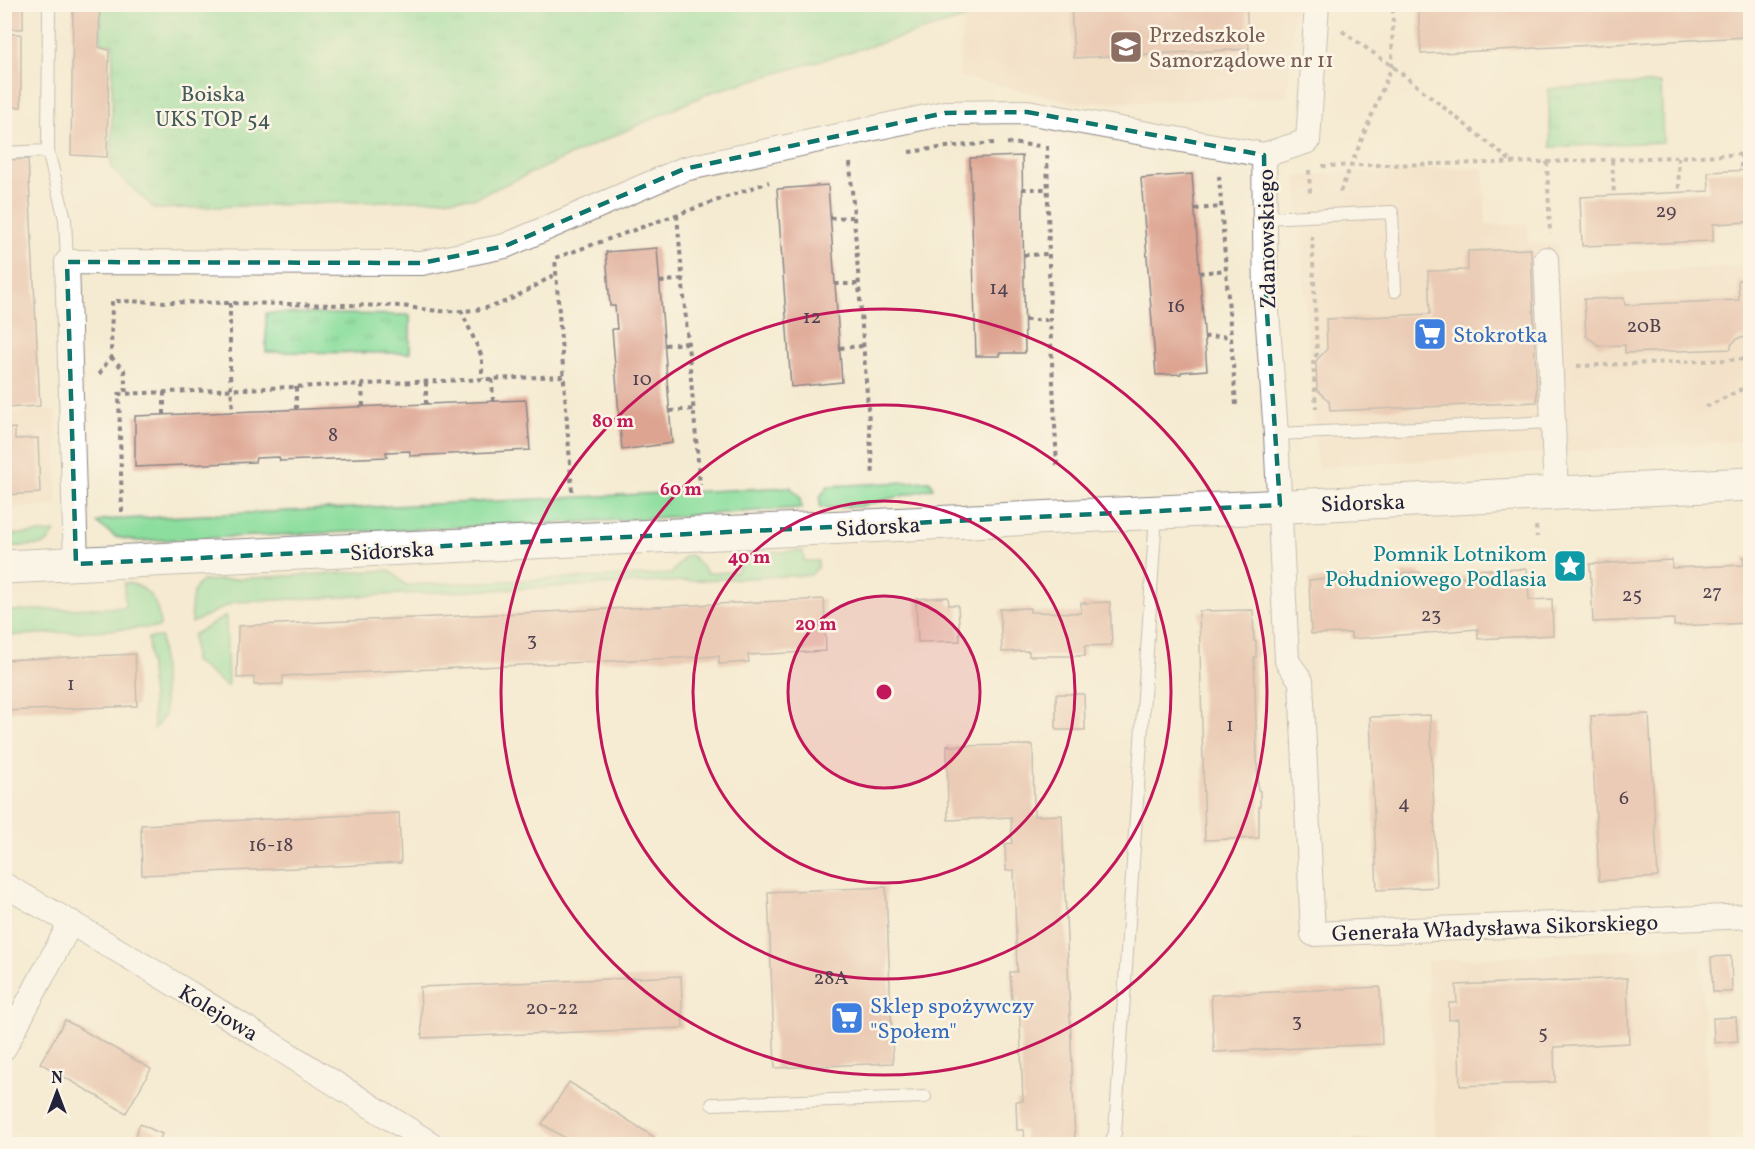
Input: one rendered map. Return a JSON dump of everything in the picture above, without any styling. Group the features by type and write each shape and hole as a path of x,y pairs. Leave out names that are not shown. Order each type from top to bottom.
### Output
{"street":[{"name":"Zdanowskiego","path":"1280,505 1266,298 1264,155 1308,141 1316,14"},
{"path":"76,564 67,262 422,263 505,246 684,169 945,113 1027,112 1264,155"},
{"path":"1546,259 1556,493"},
{"name":"Sidorska","path":"4,567 1750,484"},
{"name":"Generała Władysława Sikorskiego","path":"1280,505 1287,662 1301,681 1313,934 1750,916"},
{"name":"Kolejowa","path":"4,885 71,922 282,1050 431,1144"},
{"path":"4,1048 71,922"}],"lane":[{"path":"49,4 48,151 65,219 67,262"},
{"path":"4,153 48,151"},
{"path":"1264,218 1392,212 1395,291"},
{"path":"1276,434 1554,422"},
{"path":"1110,1144 1115,1133 1156,511"},
{"path":"712,1104 925,1097"}],"path":[{"path":"1331,215 1392,66 1393,4"},
{"path":"1316,14 1392,66 1512,163"},
{"path":"903,153 1003,143 1059,148"},
{"path":"1047,146 1050,320 1057,467"},
{"path":"1741,154 1741,171"},
{"path":"1319,166 1512,163 1750,154"},
{"path":"1264,155 1309,166 1317,354 1313,359 1315,402 1321,433"},
{"path":"1678,157 1679,192"},
{"path":"839,164 860,160"},
{"path":"1612,160 1614,195"},
{"path":"850,161 873,476"},
{"path":"1546,259 1551,253 1547,162"},
{"path":"1218,166 1236,405"},
{"path":"572,491 555,258 776,179"},
{"path":"1022,189 1048,189"},
{"path":"1195,209 1221,207"},
{"path":"677,214 700,485"},
{"path":"830,218 854,217"},
{"path":"1024,255 1049,254"},
{"path":"1199,273 1226,270"},
{"path":"94,380 111,357 112,301 403,306 433,312 486,308 556,274"},
{"path":"660,282 683,279"},
{"path":"835,284 859,284"},
{"path":"230,303 230,375 233,412"},
{"path":"461,310 482,357 482,380"},
{"path":"1025,320 1050,320"},
{"path":"1204,338 1231,336"},
{"path":"665,345 688,343"},
{"path":"840,348 863,346"},
{"path":"111,357 124,370 126,394"},
{"path":"1551,367 1750,359"},
{"path":"122,513 119,394 564,376"},
{"path":"492,379 493,401"},
{"path":"426,382 426,404"},
{"path":"362,384 363,407"},
{"path":"1706,407 1750,385"},
{"path":"296,387 296,409"},
{"path":"164,392 164,415"},
{"path":"670,411 693,409"},
{"path":"1536,525 1537,537"}],"highlighted area":[{"path":"1027,112 1264,155 1266,298 1280,505 76,564 67,262 422,263 505,246 684,169 945,113"}],"shaded area":[{"name":"Przedszkole Samorządowe nr 11","path":"965,5 1295,5 1288,97 1080,104 958,76"},
{"path":"1440,168 1484,168 1486,225 1528,224 1528,243 1558,243 1560,275 1750,266 1750,441 1317,467 1296,176"},
{"path":"56,410 58,505 5,509 4,412"},
{"path":"1701,945 1710,1144 1436,1144 1427,961"}],"green space":[{"name":"Boiska UKS TOP 54","path":"101,4 965,5 964,19 712,92 475,198 155,209 111,168 113,44 101,43"},
{"path":"1661,83 1663,142 1551,147 1548,89"},
{"path":"266,313 410,315 410,353 266,352"},
{"path":"929,481 933,488 857,507 820,508 820,497 828,486"},
{"path":"790,487 800,497 801,508 624,520 138,541 116,537 97,523 102,520"},
{"path":"55,532 47,543 42,545 5,547 5,535"},
{"path":"803,551 804,561 818,561 818,567 811,575 234,602 192,623 193,595 202,581 389,570 406,585 671,574 685,556 691,555 708,573 737,572 745,553"},
{"path":"124,583 140,587 151,597 158,611 160,627 5,636 5,611 125,607"},
{"path":"226,616 228,687 194,661 193,635"},
{"path":"161,637 165,715 154,729 148,638"}],"building":[{"path":"4,4 23,4 23,29 4,29"},
{"path":"73,4 100,4 99,47 109,50 107,157 71,155"},
{"path":"1071,4 1246,4 1249,49 1074,58"},
{"path":"1418,4 1745,4 1748,37 1421,54"},
{"path":"4,34 21,34 21,107 4,107"},
{"path":"1022,156 1025,353 976,356 970,158"},
{"path":"28,159 40,406 4,408 4,160"},
{"path":"1750,170 1750,222 1713,224 1713,241 1582,246 1580,197 1709,191 1708,172"},
{"path":"1192,174 1207,370 1156,375 1141,178"},
{"path":"828,185 842,382 791,387 777,189"},
{"path":"657,248 672,443 622,450 612,329 617,329 615,306 610,306 606,252"},
{"name":"Stokrotka","path":"1531,249 1537,402 1330,411 1329,401 1317,390 1316,361 1327,349 1326,319 1430,314 1428,271 1468,270 1468,251"},
{"path":"1750,279 1750,337 1738,338 1731,345 1731,349 1625,353 1625,345 1597,346 1586,336 1584,299 1624,298 1625,305 1739,300 1738,280"},
{"path":"526,400 530,450 410,456 410,451 386,452 387,457 280,461 279,457 256,458 255,462 135,467 135,416"},
{"path":"15,428 15,439 38,438 40,493 4,495 4,429"},
{"path":"1743,557 1750,557 1750,623 1674,626 1674,619 1593,622 1590,564 1672,560 1672,568 1744,565"},
{"path":"1527,569 1529,600 1552,599 1553,635 1478,639 1478,629 1351,639 1351,633 1311,634 1309,580 1354,576 1354,582 1401,580 1401,573 1420,572 1420,579 1472,576 1472,570"},
{"path":"948,597 949,605 958,605 960,641 918,642 916,599"},
{"path":"824,599 826,651 748,655 749,662 719,664 719,656 283,676 283,684 254,685 254,677 237,678 238,626"},
{"path":"1110,602 1112,645 1085,646 1085,656 1029,656 1029,651 1002,652 1000,609 1030,608 1030,612 1081,613 1081,603"},
{"path":"1253,610 1254,641 1256,641 1256,657 1254,657 1258,790 1260,791 1259,838 1205,840 1199,611"},
{"path":"135,654 137,706 4,711 4,660"},
{"path":"1056,694 1084,694 1085,730 1056,730"},
{"path":"1649,714 1658,877 1599,881 1591,716"},
{"path":"1430,715 1437,887 1377,890 1370,717"},
{"path":"947,745 949,746 1033,745 1034,816 1062,815 1075,1141 1025,1144 1024,1130 1017,1130 1016,1101 1023,1101 1019,999 1012,1000 1010,972 1017,972 1014,870 1006,871 1005,844 1012,843 1011,817 948,820"},
{"path":"399,813 401,863 142,875 141,825"},
{"path":"886,887 893,1063 775,1068 768,892"},
{"path":"1731,956 1732,992 1713,992 1711,957"},
{"path":"681,976 683,1028 422,1038 420,987"},
{"path":"1627,978 1629,1043 1554,1047 1555,1082 1460,1086 1458,1019 1449,1020 1449,1003 1457,1003 1456,985"},
{"path":"1380,987 1382,1044 1214,1052 1211,995"},
{"path":"1736,1017 1738,1041 1714,1043 1713,1018"},
{"path":"65,1020 151,1069 126,1113 40,1063"},
{"path":"569,1082 654,1137 649,1144 575,1144 542,1124"},
{"path":"140,1124 162,1134 158,1144 132,1144"},
{"path":"1386,1139 1387,1144 1297,1144 1297,1143"}],"place":[{"name":"Przedszkole Samorządowe nr 11","path":"1126,47"},
{"name":"Stokrotka","path":"1430,334"},
{"name":"Pomnik Lotnikom Południowego Podlasia","path":"1570,566"},
{"name":"Sklep spożywczy \"Społem\"","path":"847,1018"}]}
